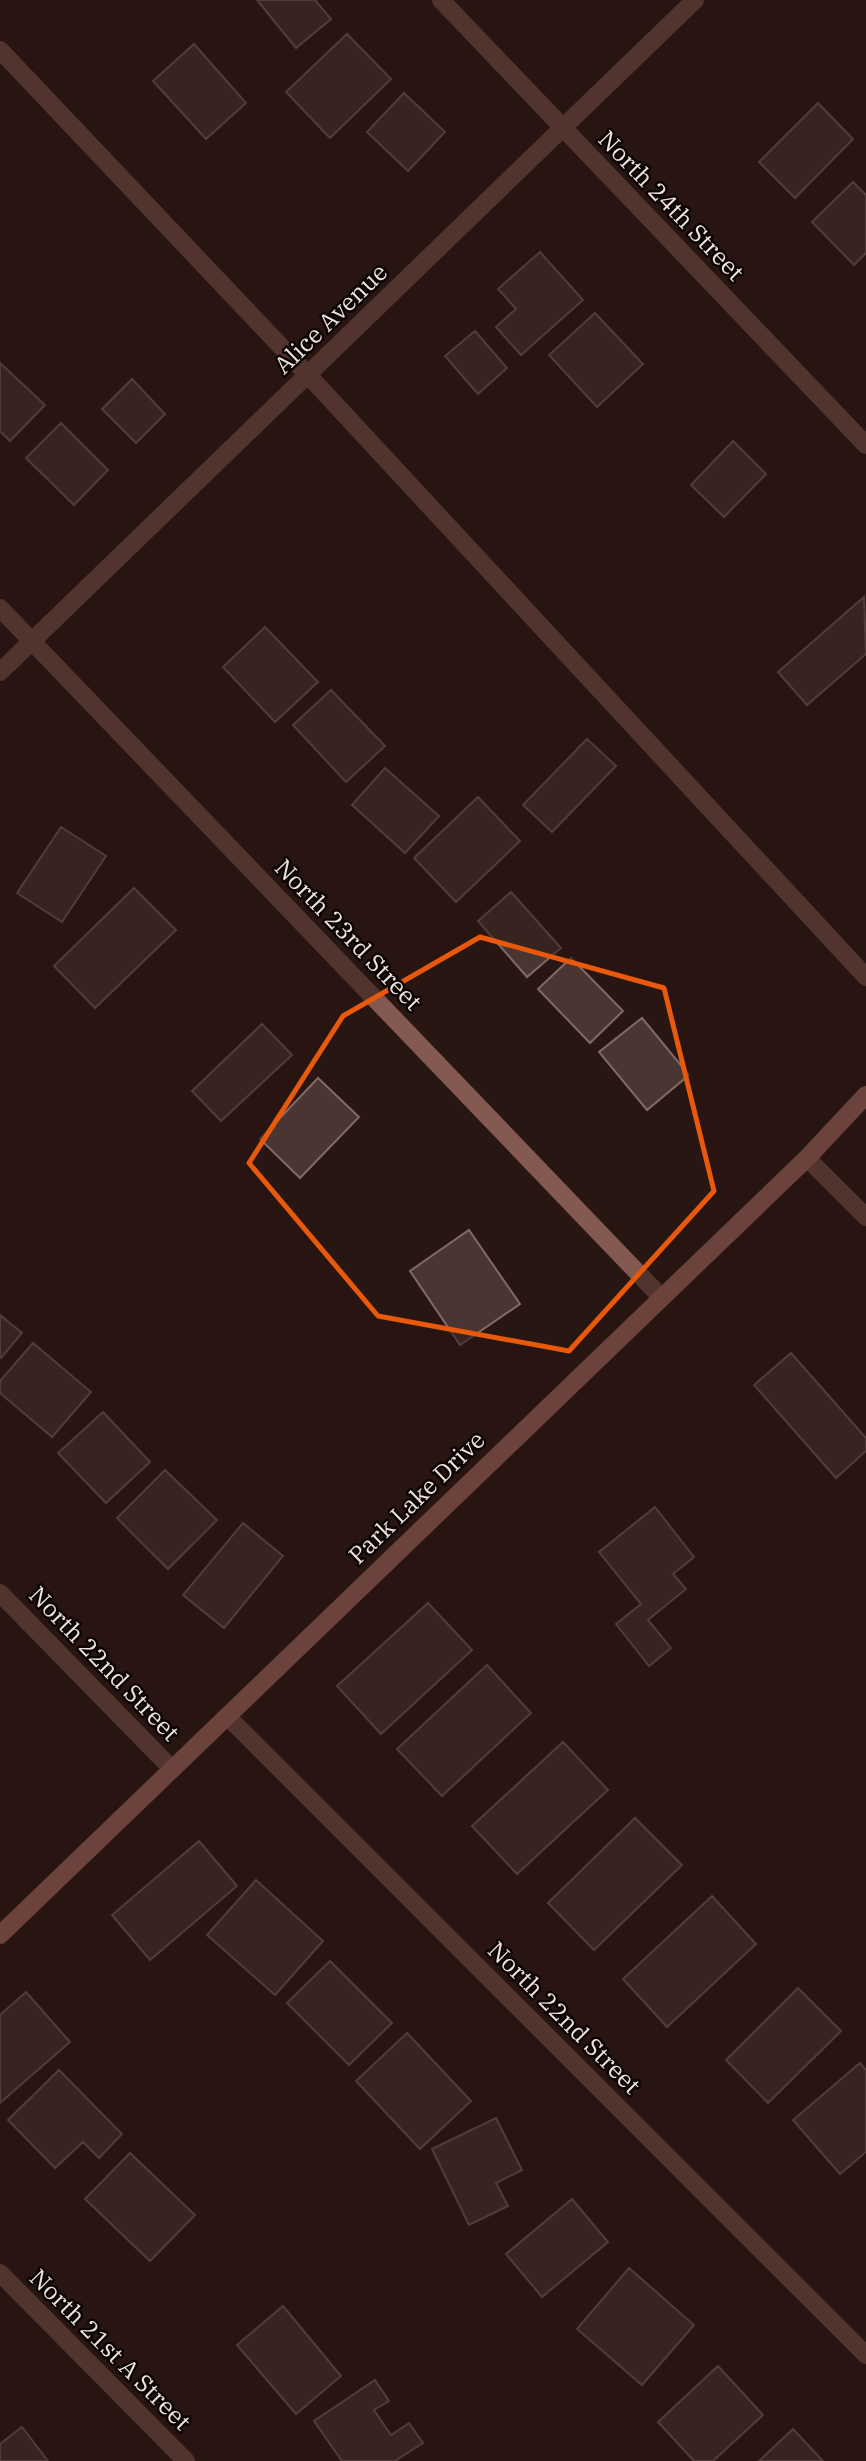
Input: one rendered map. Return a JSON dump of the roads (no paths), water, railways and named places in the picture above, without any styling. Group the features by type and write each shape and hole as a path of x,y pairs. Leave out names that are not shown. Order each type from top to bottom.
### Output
{"street":[{"name":"North 24th Street","path":"442,0 866,445"},
{"name":"Alice Avenue","path":"0,673 695,0"},
{"path":"0,50 308,375 866,976"},
{"name":"North 23rd Street","path":"0,608 662,1297"},
{"name":"Park Lake Drive","path":"0,1935 807,1158 866,1095"},
{"path":"807,1158 866,1217"},
{"name":"North 22nd Street","path":"0,1593 172,1769"},
{"name":"North 22nd Street","path":"227,1716 866,2355"},
{"name":"North 21st A Street","path":"0,2273 186,2461"}]}
